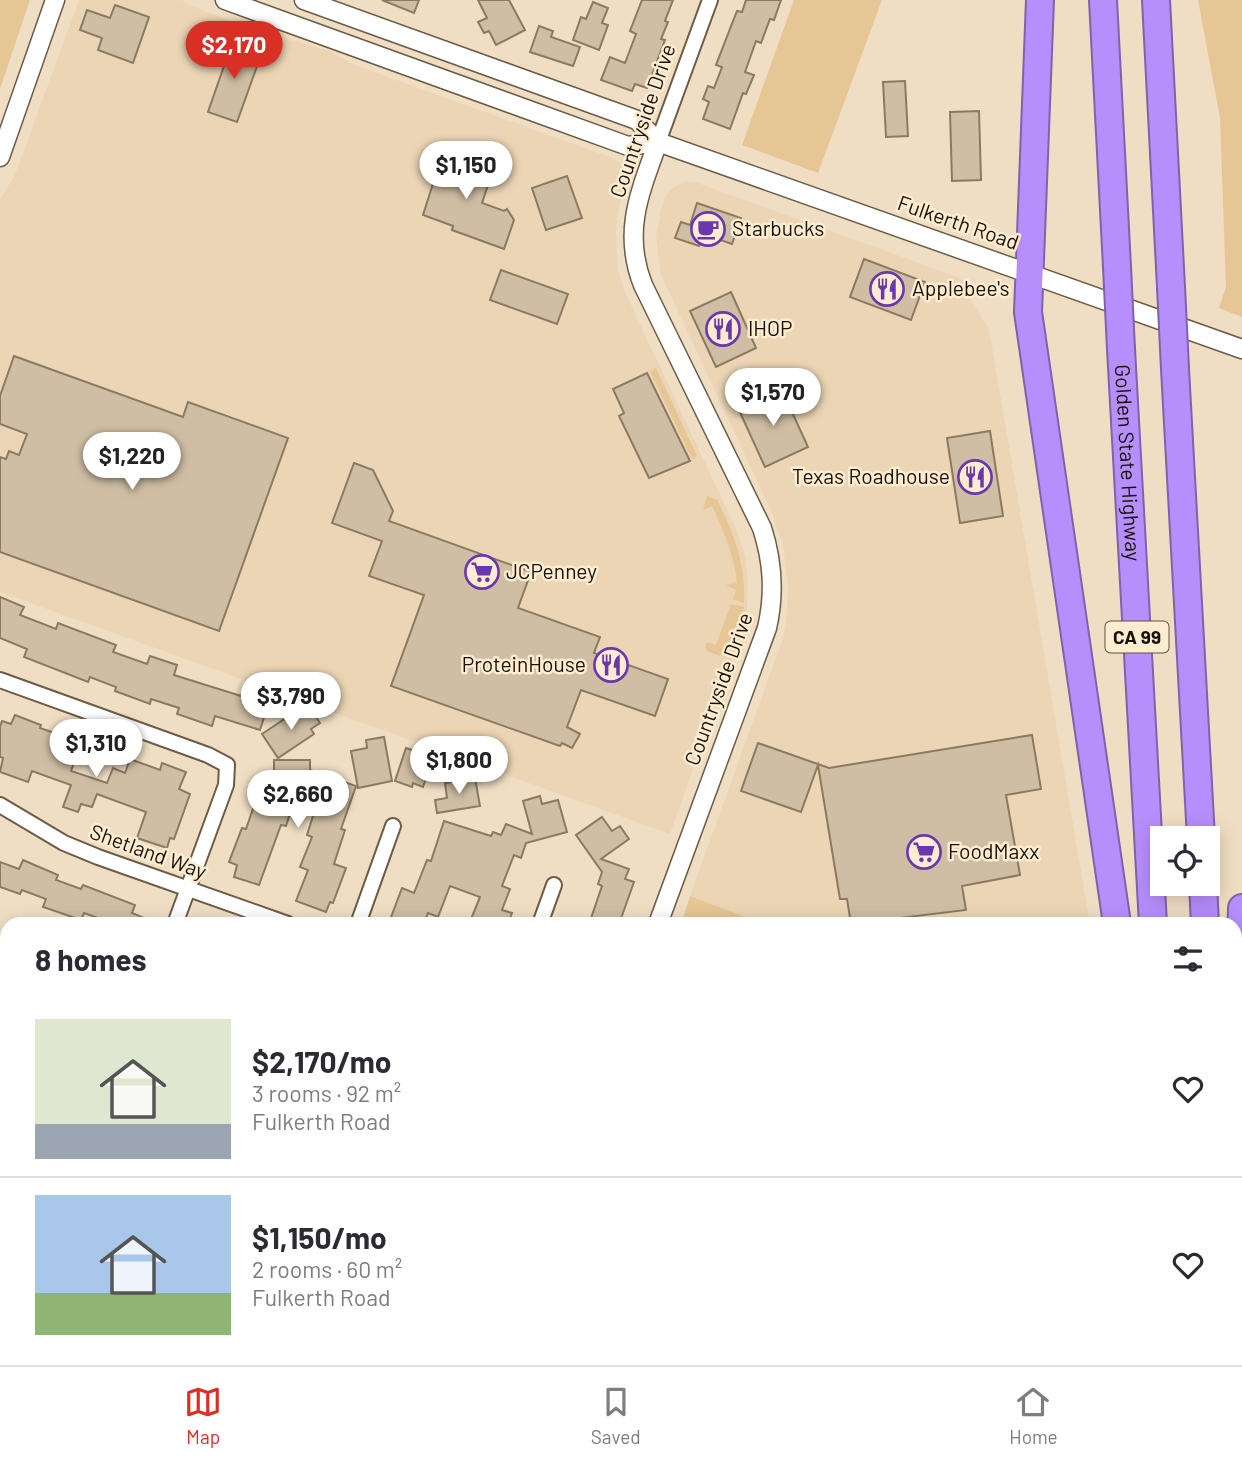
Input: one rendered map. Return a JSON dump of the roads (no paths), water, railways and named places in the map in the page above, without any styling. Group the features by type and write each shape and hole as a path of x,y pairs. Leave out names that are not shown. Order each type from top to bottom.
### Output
{"highway":[{"path":"1040,0 1029,273 1030,330 1116,917"},
{"name":"Golden State Highway","path":"1103,0 1153,917"},
{"name":"CA 99","path":"1156,0 1200,826"},
{"path":"1204,896 1205,917"}],"street":[{"path":"0,157 55,0"},
{"name":"Fulkerth Road","path":"225,0 628,146 658,142"},
{"name":"Fulkerth Road","path":"304,0 637,120 658,142 1242,349"},
{"name":"Countryside Drive","path":"661,917 767,628 773,591 769,548 762,528 648,295 637,264 633,239 634,217 658,142 710,0"},
{"path":"0,680 208,755 227,765 226,785 178,917"},
{"name":"Shetland Way","path":"0,805 64,843 98,858 268,917"},
{"path":"360,917 393,826"},
{"path":"543,917 554,885"}],"place":[{"name":"Starbucks","path":"708,229"},
{"name":"Applebee's","path":"887,289"},
{"name":"IHOP","path":"723,329"},
{"name":"Texas Roadhouse","path":"975,477"},
{"name":"JCPenney","path":"482,572"},
{"name":"ProteinHouse","path":"611,665"},
{"name":"FoodMaxx","path":"924,852"}]}
